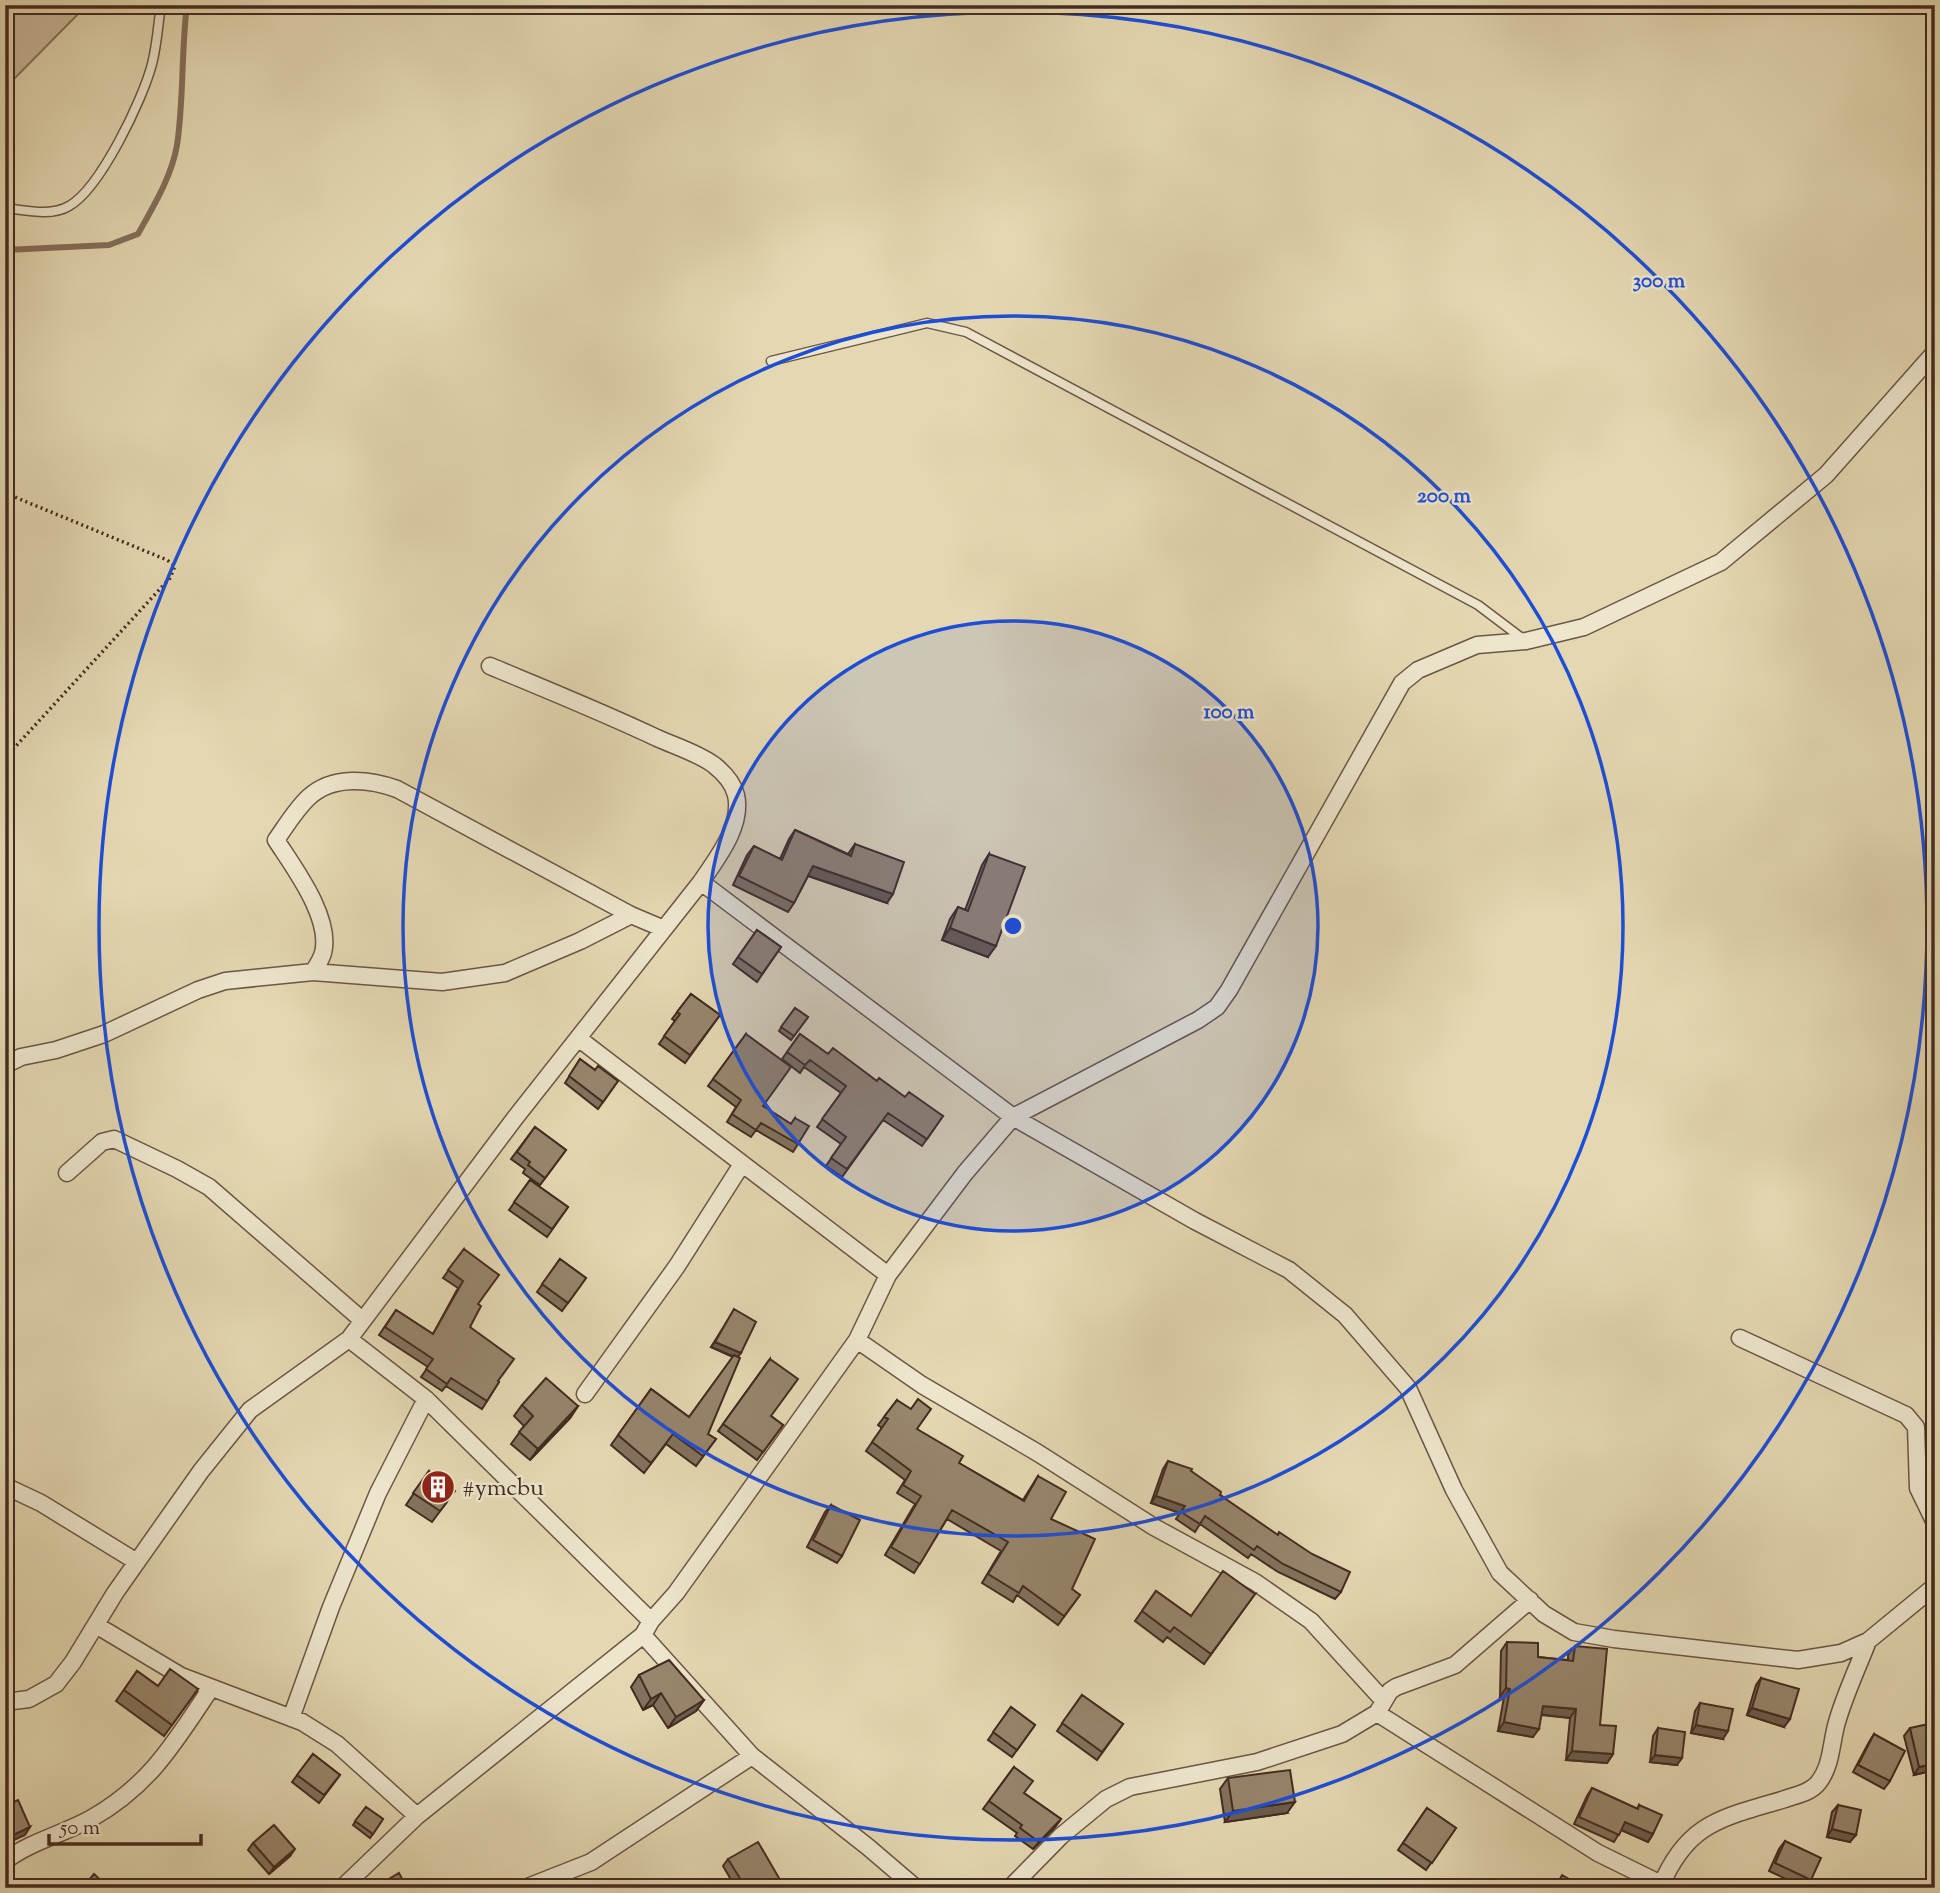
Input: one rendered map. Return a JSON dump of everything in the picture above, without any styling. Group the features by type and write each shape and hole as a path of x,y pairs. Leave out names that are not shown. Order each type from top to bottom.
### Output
{"street":[{"path":"342,1888 417,1816 647,1628 677,1593 858,1340 888,1275 965,1173 1013,1117 1198,1020 1217,1007 1402,683 1418,670 1477,645 1526,641 1584,628 1721,562 1826,475 1935,352"},
{"path":"5,1702 29,1699 55,1684 73,1662 137,1562 201,1471 250,1410 349,1339 515,1118 701,882 723,849 737,808 732,783 712,763 490,666"},
{"path":"313,972 324,952 322,924 308,892 276,840 309,797 321,788 339,783 379,782 397,789 631,915 664,929"},
{"path":"701,882 1013,1117 1195,1221 1289,1270 1345,1315 1408,1388 1454,1490 1500,1573 1544,1614 1574,1632 1740,1655 1798,1660 1841,1653 1868,1641 1935,1586"},
{"path":"5,1065 21,1057 56,1050 104,1034 198,990 225,981 313,972 442,982 505,973 580,941 631,915"},
{"path":"578,1038 888,1275"},
{"path":"67,1173 102,1142 114,1139 177,1169 209,1187 362,1320"},
{"path":"585,1394 677,1266 742,1164"},
{"path":"1740,1338 1912,1419 1916,1427 1918,1488 1935,1523"},
{"path":"349,1339 426,1399 647,1628 752,1756 916,1888"},
{"path":"858,1340 922,1385 1038,1453 1154,1527 1255,1582 1311,1621 1380,1707 1598,1853 1661,1886 1672,1860 1684,1845 1704,1828 1731,1815 1806,1792 1818,1784 1830,1758 1837,1722 1868,1641"},
{"path":"291,1717 377,1493 426,1399"},
{"path":"5,1486 41,1503 137,1562"},
{"path":"1010,1888 1061,1836 1106,1799 1129,1787 1257,1762 1342,1734 1380,1707 1396,1687 1455,1665 1530,1600"},
{"path":"96,1625 181,1676 291,1717 337,1744 417,1816"},
{"path":"5,1861 24,1848 92,1818 144,1780 167,1754 211,1688"},
{"path":"525,1888 591,1862 752,1756"}],"lane":[{"path":"5,208 48,212 67,208 88,188 104,166 137,105 151,66 161,5"},
{"path":"771,361 927,323 965,332 1478,605 1526,641"}],"path":[{"path":"5,493 167,560 175,566 170,578 5,758"}],"shaded area":[{"path":"5,5 87,5 5,88"}],"building":[{"path":"795,830 851,856 855,844 904,862 893,894 813,866 794,903 739,876 754,846 782,860"},
{"path":"989,854 1025,867 996,946 950,928 958,907 968,911"},
{"path":"757,930 781,947 762,974 738,957"},
{"path":"691,994 720,1015 690,1055 664,1036"},
{"path":"795,1008 808,1017 794,1036 781,1027"},
{"path":"746,1034 791,1067 763,1106 791,1124 795,1118 809,1126 798,1144 761,1123 756,1130 732,1114 741,1100 713,1079"},
{"path":"800,1034 828,1054 833,1048 877,1081 879,1078 905,1097 909,1092 943,1116 927,1139 888,1113 847,1169 831,1158 846,1137 822,1119 846,1086 810,1060 805,1065 787,1052"},
{"path":"580,1059 595,1070 598,1066 618,1081 603,1102 569,1076"},
{"path":"535,1127 566,1150 545,1178 517,1152"},
{"path":"530,1180 568,1207 552,1229 514,1202"},
{"path":"464,1249 499,1275 478,1304 481,1306 470,1327 514,1359 487,1401 451,1378 447,1384 426,1369 433,1359 385,1327 396,1310 433,1334 463,1281 448,1270"},
{"path":"560,1259 586,1278 568,1303 542,1284"},
{"path":"734,1309 756,1322 741,1353 715,1342"},
{"path":"734,1355 740,1358 708,1434 716,1439 703,1456 673,1434 651,1463 618,1435 651,1389 689,1417"},
{"path":"770,1359 798,1379 771,1416 783,1425 763,1452 723,1424"},
{"path":"546,1378 578,1406 538,1449 519,1432 533,1416 522,1405"},
{"path":"918,1399 931,1409 917,1429 963,1456 959,1463 1024,1501 1038,1476 1066,1492 1051,1519 1095,1539 1072,1589 1080,1595 1064,1616 1023,1586 1019,1593 988,1574 1008,1542 952,1510 920,1564 891,1547 921,1496 903,1485 911,1471 872,1442 888,1419 884,1417 897,1400 911,1409"},
{"path":"1168,1461 1192,1469 1191,1471 1221,1492 1220,1495 1278,1535 1279,1532 1312,1554 1350,1572 1341,1592 1283,1564 1257,1546 1254,1550 1205,1516 1200,1524 1181,1512 1185,1506 1156,1496"},
{"path":"429,1471 455,1491 440,1511 413,1493"},
{"path":"831,1505 860,1520 842,1556 813,1540"},
{"path":"1223,1571 1255,1594 1211,1654 1174,1627 1170,1632 1142,1611 1156,1591 1191,1616"},
{"path":"1507,1642 1538,1643 1538,1657 1573,1661 1575,1646 1607,1649 1600,1725 1616,1726 1613,1754 1572,1751 1576,1709 1543,1706 1539,1729 1504,1722 1510,1689 1506,1688"},
{"path":"669,1660 704,1700 676,1717 661,1693 651,1699 639,1675"},
{"path":"170,1669 198,1689 172,1725 124,1690 137,1671 158,1686"},
{"path":"1761,1678 1799,1689 1790,1719 1752,1708"},
{"path":"1082,1695 1123,1724 1102,1752 1062,1723"},
{"path":"1700,1703 1733,1709 1728,1731 1696,1725"},
{"path":"1011,1707 1035,1725 1017,1750 993,1732"},
{"path":"1933,1723 1935,1764 1919,1767 1910,1728"},
{"path":"1658,1728 1685,1732 1682,1758 1655,1755"},
{"path":"1874,1734 1905,1751 1890,1781 1858,1765"},
{"path":"313,1754 340,1775 324,1795 297,1775"},
{"path":"5,1759 11,1772 5,1774"},
{"path":"1014,1767 1033,1781 1024,1793 1061,1819 1039,1842 1020,1828 1022,1825 989,1801"},
{"path":"1290,1770 1295,1802 1233,1811 1228,1778"},
{"path":"1592,1788 1638,1809 1639,1805 1662,1815 1653,1834 1625,1822 1619,1835 1579,1817"},
{"path":"18,1800 30,1827 5,1839 5,1806"},
{"path":"1838,1805 1861,1810 1856,1835 1832,1829"},
{"path":"366,1807 383,1819 373,1834 355,1821"},
{"path":"1427,1808 1456,1828 1432,1863 1403,1843"},
{"path":"274,1825 295,1849 274,1867 253,1843"},
{"path":"1785,1841 1821,1858 1811,1880 1775,1863"},
{"path":"758,1842 779,1878 761,1888 746,1888 728,1859"},
{"path":"399,1873 407,1888 374,1888"},
{"path":"94,1874 109,1888 82,1888"},
{"path":"1562,1875 1585,1888 1555,1888"}],"waterway":[{"path":"5,250 109,245 138,234 156,202 175,157 181,110 187,5"}],"place":[{"name":"#ymcbu","path":"438,1487"}]}
